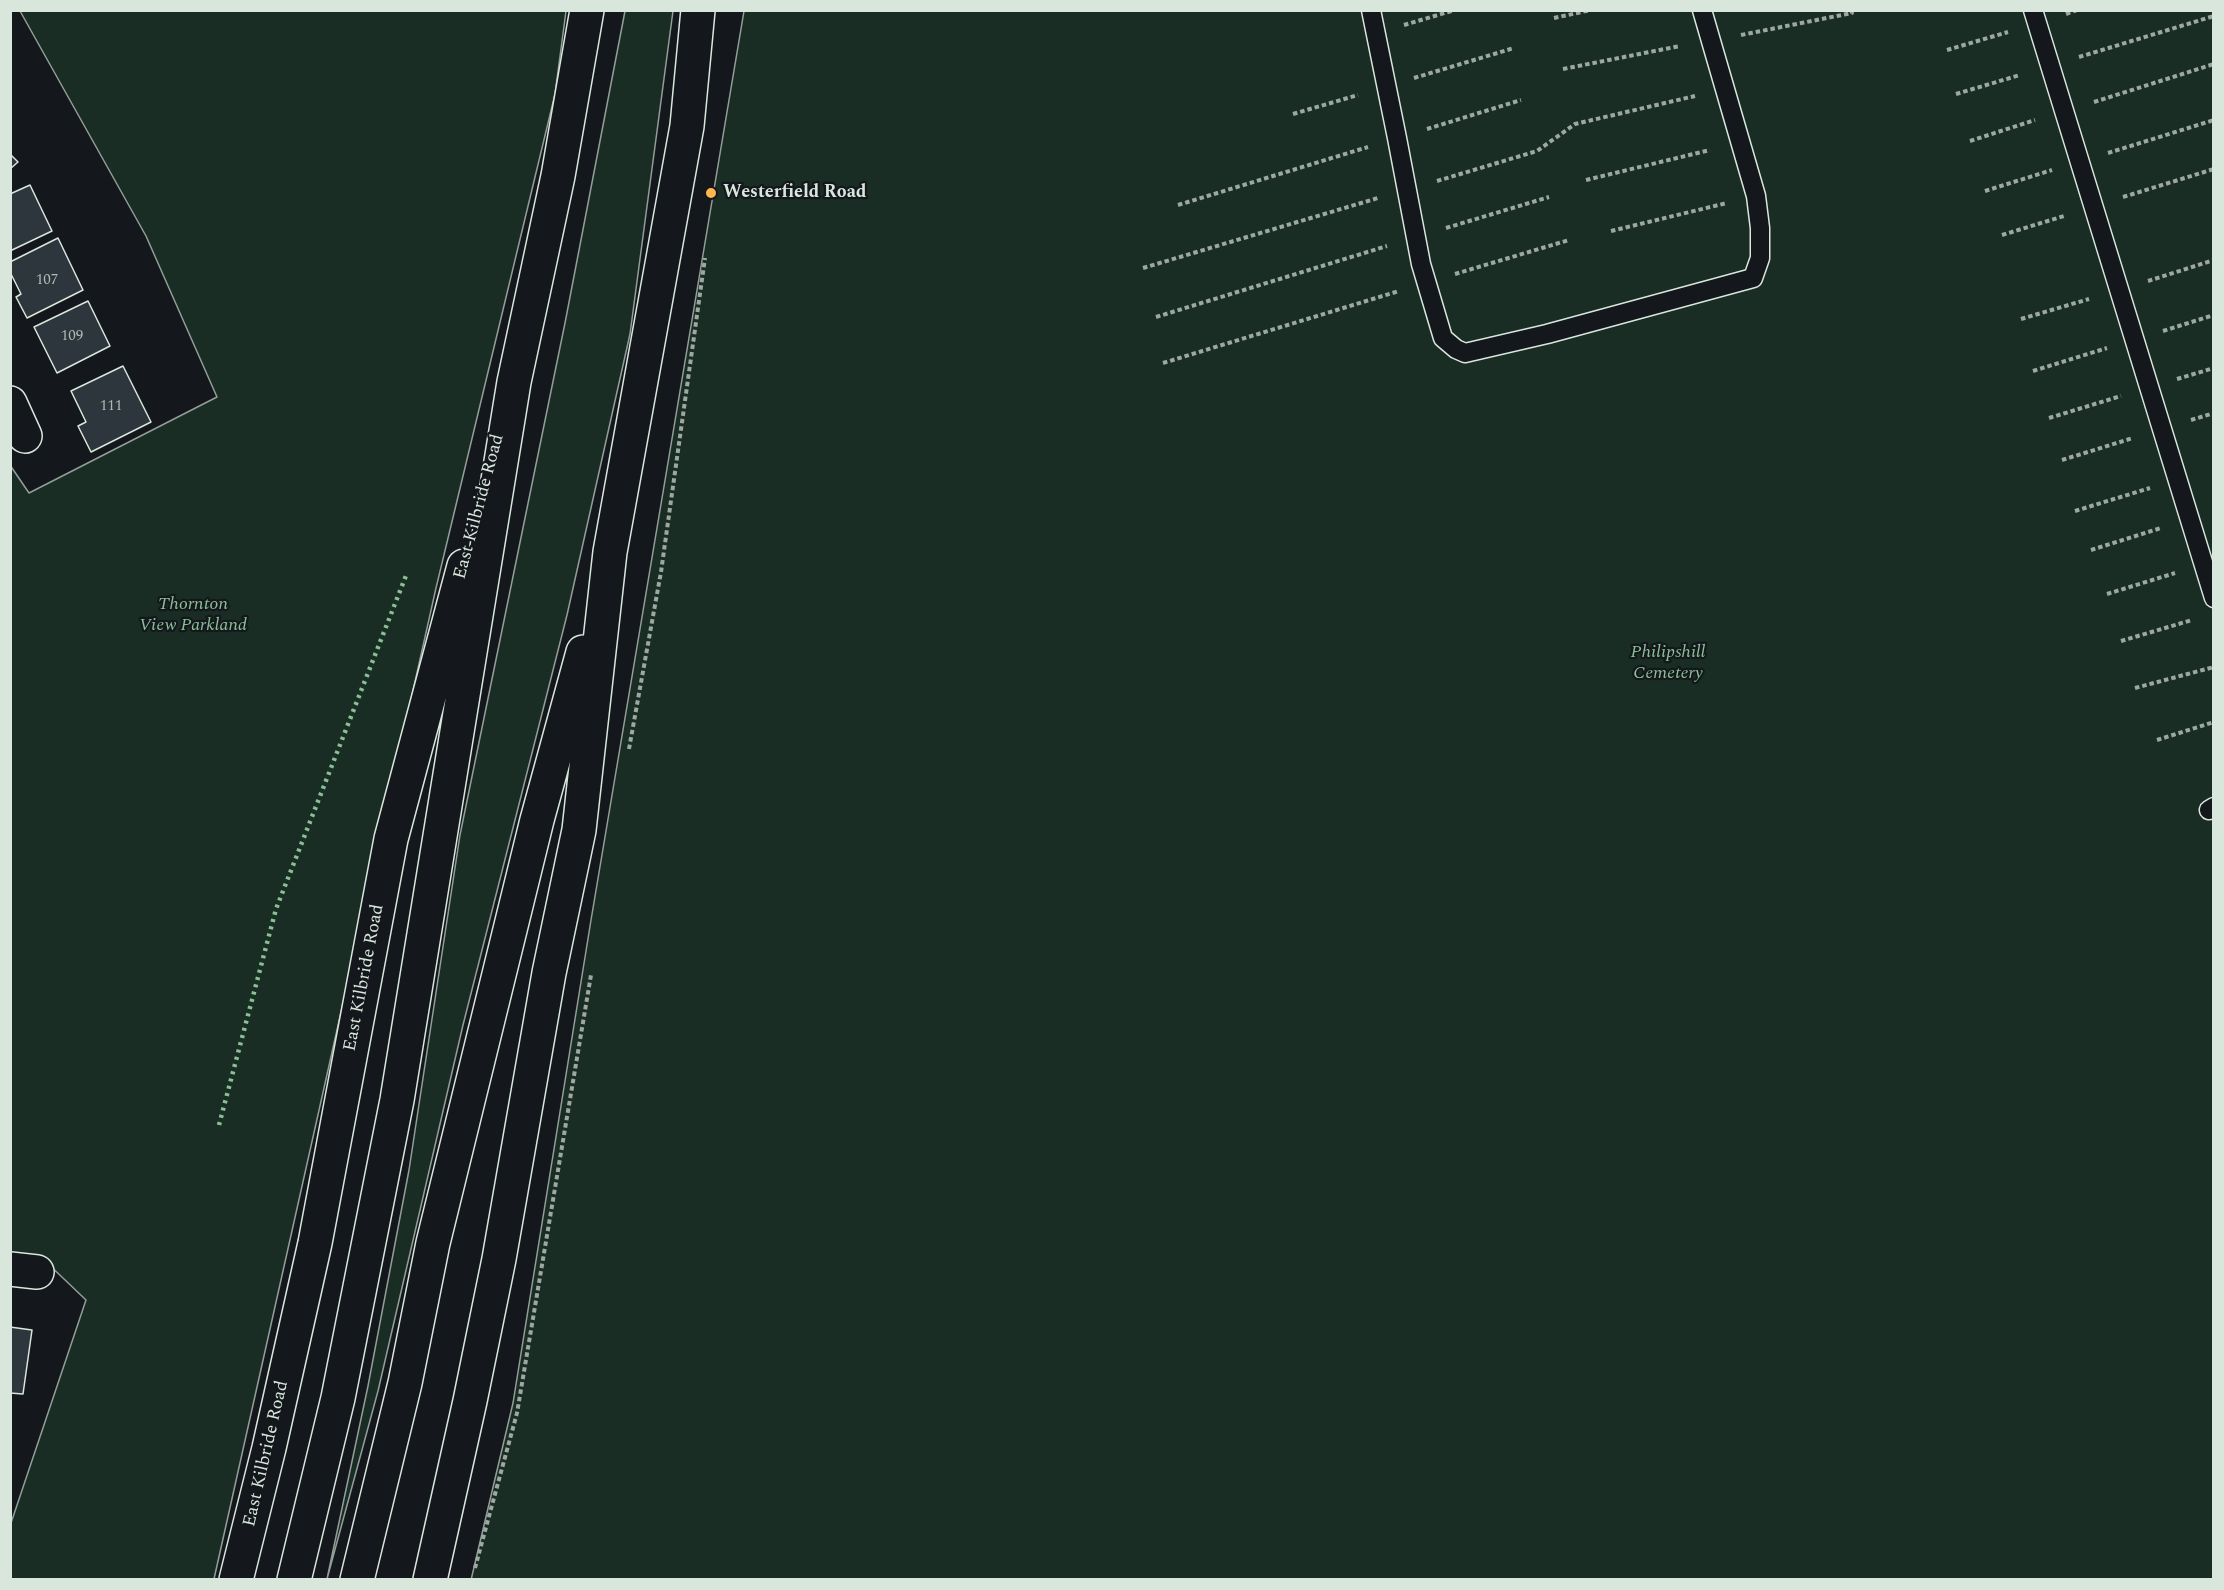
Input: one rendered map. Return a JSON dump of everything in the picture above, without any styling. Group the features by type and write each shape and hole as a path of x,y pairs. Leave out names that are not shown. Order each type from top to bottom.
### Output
{"main road":[{"name":"East Kilbride Road","path":"294,1580 339,1398 397,1100 514,382 558,176 587,10"},
{"path":"430,1580 497,1270 549,973 579,830 610,552 687,126 698,10"},
{"name":"East Kilbride Road","path":"236,1580 269,1448 315,1243 391,839 514,382"},
{"path":"10,404 25,435"},
{"path":"357,1580 434,1243 532,843 610,552"}],"lane":[{"path":"1371,10 1427,283 1443,338 1465,353 1547,334 1754,278 1760,258 1760,228 1756,196 1702,10"},
{"path":"2032,10 2214,598"}],"path":[{"path":"1375,33 1455,10"},
{"path":"1554,18 1591,10"},
{"path":"1956,94 2214,16"},
{"path":"1178,205 1521,100"},
{"path":"1586,180 1740,143"},
{"path":"1611,231 1756,196"},
{"path":"1155,317 1549,197"},
{"path":"1163,363 1569,240"},
{"path":"2074,511 2177,480"},
{"path":"2091,550 2189,520"},
{"path":"2107,594 2203,565"},
{"path":"2121,641 2193,619"},
{"path":"2135,688 2214,666"},
{"path":"2157,740 2214,722"}],"green space":[{"name":"Thornton View Parkland","path":"20,11 566,11 555,94 436,588 214,1579 11,1579 11,1523 86,1300 42,1258 11,1253 10,465 29,493 217,397 146,236"},
{"path":"625,11 673,11 630,334 567,615 463,1025 378,1391 327,1579 368,1386 409,1170 460,835 565,323"},
{"name":"Philipshill Cemetery","path":"744,11 2213,11 2213,1579 471,1580 513,1403 591,920"}],"building":[{"path":"10,154 18,162 10,169"},
{"path":"30,185 52,231 10,251 10,194"},
{"path":"58,238 83,290 27,318 16,297 21,294 10,272 10,262"},
{"path":"88,301 110,346 57,373 34,327"},
{"path":"123,366 151,422 91,452 78,426 86,422 71,391"},
{"path":"10,1327 32,1330 23,1394 10,1393"}],"hedge":[{"path":"219,1125 276,909 407,573"}],"place":[{"name":"Westerfield Road","path":"711,193"}]}
